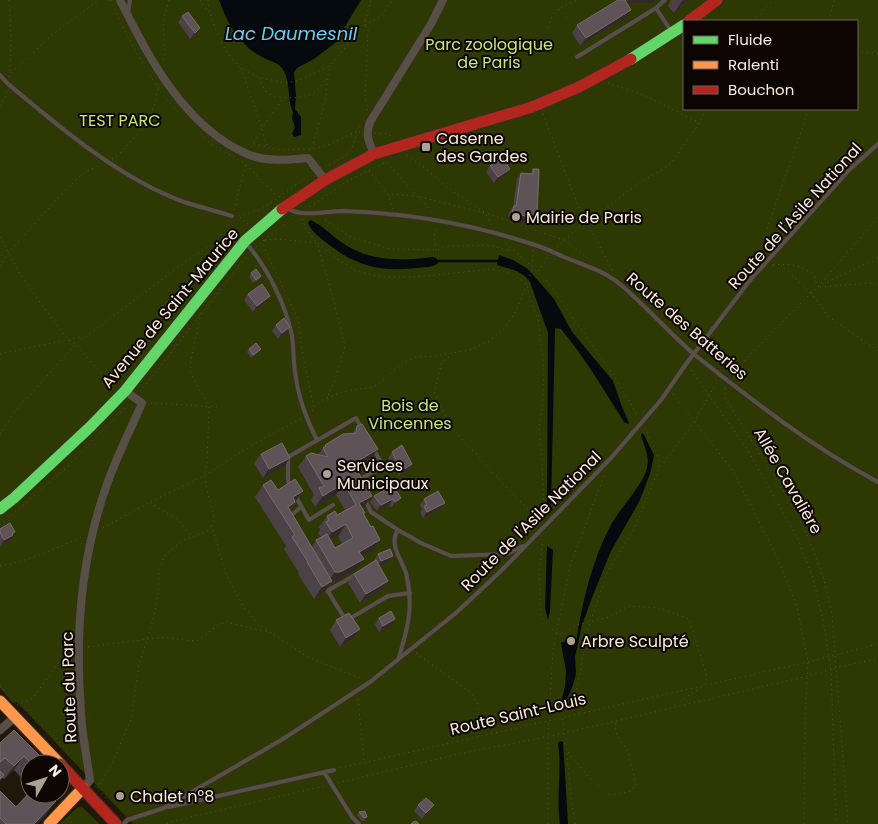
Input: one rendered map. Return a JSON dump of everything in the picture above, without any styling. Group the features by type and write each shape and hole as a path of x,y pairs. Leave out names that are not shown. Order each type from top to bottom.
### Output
{"main road":[{"path":"690,20 716,0"},
{"name":"Avenue de Saint-Maurice","path":"0,509 90,427 123,393 250,244 282,202 374,154 538,104 624,64 683,26"},
{"path":"0,701 50,754"},
{"path":"70,774 116,824"},
{"path":"49,824 83,788"}],"street":[{"path":"120,0 146,50 179,98 202,123 224,141 248,155 266,159 291,160 308,158 325,180"},
{"path":"374,154 367,139 367,130 370,122 431,24 443,0"},
{"path":"123,393 139,400"},
{"name":"Route du Parc","path":"83,788 90,780 81,712 78,649 83,585 93,532 106,488 139,400"},
{"path":"0,730 12,714"}],"lane":[{"path":"127,15 130,0"},
{"path":"578,57 656,8 665,0"},
{"path":"656,8 672,33"},
{"path":"0,75 64,131 147,185 184,202 232,216"},
{"name":"Route de l'Asile National","path":"124,824 127,820 164,808 283,739 370,682 456,612 611,458 669,389 751,279 850,169 878,144"},
{"name":"Route des Batteries","path":"282,202 292,212 342,211 395,215 437,220 495,232 552,251 604,274 620,284 694,353 778,420 847,465 878,482"},
{"path":"250,244 282,304 292,336 296,379 305,417 317,440"},
{"path":"334,505 308,520 288,481 288,457 356,418 364,434"},
{"path":"356,482 383,466 369,442"},
{"path":"364,497 372,512 398,530 420,543 451,556 507,554 526,544"},
{"path":"286,519 301,508"},
{"path":"398,530 395,544 405,570 410,593 410,616 398,661"},
{"path":"327,590 357,574"},
{"path":"322,582 350,626"},
{"path":"346,620 388,596 410,593"},
{"path":"164,808 334,770"},
{"path":"324,772 352,818 358,824"}],"path":[{"path":"0,106 6,96 10,74 11,35 9,0"},
{"path":"10,74 53,34 99,0"},
{"path":"200,0 211,17 222,44 241,68 258,77 284,83 297,81 330,66 364,25 380,17 393,0"},
{"path":"208,0 211,17"},
{"path":"364,25 371,0"},
{"path":"548,28 554,14 559,9 566,4 578,0"},
{"path":"754,20 773,0"},
{"path":"829,20 834,0"},
{"path":"559,9 568,20"},
{"path":"364,25 368,30 365,98 368,108"},
{"path":"858,51 878,54"},
{"path":"312,150 326,97 330,66"},
{"path":"241,68 268,148"},
{"path":"258,77 267,92 272,96 283,98 311,94 319,89 327,79"},
{"path":"596,78 646,96 699,122"},
{"path":"248,155 262,128 283,98"},
{"path":"538,104 577,203 620,284"},
{"path":"538,272 552,251 582,224 587,223 635,186 663,170 672,162 682,150 705,110"},
{"path":"751,279 760,247 808,110"},
{"path":"0,266 8,252 79,177 87,170 118,155 144,130"},
{"path":"253,143 283,150 312,150 328,146 356,132 353,148 350,151 354,156"},
{"path":"372,133 390,134 392,140"},
{"path":"407,155 429,171 445,186 485,213 495,232"},
{"path":"263,240 347,181 386,162 430,208 437,220 434,236 436,250"},
{"path":"0,434 16,410 76,344 178,267 217,241 232,216 246,165 282,202 240,216 250,227"},
{"path":"369,171 388,194 395,215"},
{"path":"388,194 417,196 485,213 564,240 602,270 604,274"},
{"path":"300,213 306,228 317,243 356,271 383,277 414,277 494,269 512,274 527,284 529,296 538,319 544,370 540,427 544,525 539,570 541,617 556,633 564,634 576,626 610,617 628,606 660,608 689,619 707,677 703,686 673,706"},
{"path":"317,213 328,223 351,237 390,249 436,250 450,246 486,245 514,251 546,280 609,368 642,423 659,459 658,469"},
{"path":"727,378 817,287 878,217"},
{"path":"0,237 19,272 68,340 76,344 123,393"},
{"path":"250,244 263,240 278,239 317,243"},
{"path":"317,243 345,346 337,374 327,398"},
{"path":"0,566 20,563 56,550 204,476 257,442 305,417 321,401 341,392 374,387 404,362 417,357 453,354 470,350 488,342 505,328 516,311 532,272 533,244"},
{"path":"0,525 66,468 139,400 201,313 249,254"},
{"path":"817,287 878,258"},
{"path":"781,264 811,293 829,317 878,351"},
{"path":"762,267 781,264 800,266 814,275 817,287"},
{"path":"817,287 878,284"},
{"path":"97,788 111,766 131,719 139,665 148,638 158,594 159,572 164,556 172,548 207,531 212,526 214,519 204,476 208,463 209,406 190,372 201,313"},
{"path":"0,354 84,337"},
{"path":"453,354 442,362 434,392 450,426 506,488 544,525"},
{"path":"686,364 747,449 798,539 813,578 831,669 836,824"},
{"path":"575,824 568,783 567,751 562,717 574,701 590,622 607,573 635,527 658,469 694,422 722,375"},
{"name":"Allée Cavalière","path":"727,378 724,391 725,398 794,508 823,576 832,614 848,824"},
{"path":"669,389 733,471 776,555 797,606 808,662 804,824"},
{"path":"139,400 220,407"},
{"path":"548,824 550,688 556,633 570,566 611,458"},
{"path":"150,502 177,518 192,537"},
{"path":"212,526 225,572 243,606 258,624 306,656 370,682"},
{"path":"12,714 21,703 32,698 67,651 114,645 148,638 164,637 190,642 199,640 218,625 228,622 267,631"},
{"name":"Route Saint-Louis","path":"334,770 808,662 878,644"},
{"path":"412,649 471,692 478,704 480,736"},
{"path":"167,824 454,755 565,733 673,706 808,676 837,667 878,659"},
{"path":"357,690 364,763"},
{"path":"21,703 69,754"},
{"path":"567,751 587,775 609,795 629,792 636,785 628,752 615,730 616,720"},
{"path":"69,814 72,824"}],"green space":[{"name":"Bois de Vincennes","path":"0,0 878,0 878,824 133,824 70,758 70,754 66,754 17,702 13,703 0,688"},
{"path":"78,807 82,807 100,824 59,824"}],"water":[{"name":"Lac Daumesnil","path":"219,0 361,0 335,43 314,59 297,68 294,72 295,109 301,117 301,135 294,137 292,134 295,127 292,118 293,112 287,78 282,68 247,47 230,25"},
{"path":"310,220 352,249 374,257 409,259 433,257 437,259 438,263 431,267 403,269 368,266 337,251 313,232 308,223"},
{"path":"499,255 513,260 528,269 554,299 572,332 613,381 629,423 624,422 570,340 561,329 556,328 551,506 553,510 549,513 547,505 548,333 530,282 519,272 497,265"},
{"path":"643,433 654,455 650,474 639,502 611,551 593,595 582,625 575,657 576,674 563,707 560,706 565,687 566,671 561,642 576,643 581,612 593,566 616,516 645,475 648,459 641,435"},
{"path":"547,546 553,550 548,620 545,608"},
{"path":"560,741 563,742 568,824 560,824 559,814 558,743"}],"building":[{"path":"618,0 625,0 631,10 586,38 577,25"},
{"path":"188,12 200,28 195,33 182,16"},
{"path":"502,157 510,169 498,177 490,166"},
{"path":"533,169 539,169 537,217 528,217 512,212 514,206 516,206 521,173 533,174"},
{"path":"256,269 261,276 256,280 251,273"},
{"path":"262,284 270,296 257,306 248,294"},
{"path":"284,318 290,327 282,333 276,325"},
{"path":"256,343 261,349 253,355 249,349"},
{"path":"362,424 378,449 358,461 360,464 355,467 372,496 359,503 380,540 359,552 364,559 340,572 335,572 316,540 327,534 335,548 353,538 346,524 332,532 326,522 329,520 327,516 335,511 337,515 356,505 344,483 323,496 319,488 324,486 306,456 311,453 328,457 323,448 325,445 343,434 356,433 357,426"},
{"path":"282,443 290,458 269,469 261,454"},
{"path":"402,445 412,464 403,470 392,452"},
{"path":"295,479 303,491 293,497 295,502 288,507 332,581 322,587 292,537 295,535 263,485 271,480 278,490"},
{"path":"393,485 401,498 395,502 393,499 381,505 374,496"},
{"path":"438,491 445,503 427,512 424,506 427,505 424,499"},
{"path":"10,523 15,532 4,540 0,529"},
{"path":"390,549 393,556 381,561 378,554"},
{"path":"376,560 388,581 366,594 354,574"},
{"path":"391,611 395,619 383,626 379,618"},
{"path":"349,613 360,629 346,638 336,620"},
{"path":"14,730 38,754 20,754 20,760 14,766 5,758 0,762 0,743"},
{"path":"0,771 4,775 0,779"},
{"path":"0,791 16,807 20,803 53,804 34,824 6,824 0,818"},
{"path":"426,798 434,805 426,813 418,805"},
{"path":"365,811 367,817 364,818 359,812"}],"waterway":[{"path":"436,261 500,261"}],"traffic: fast":[{"path":"631,59 683,26"},
{"path":"0,509 90,427 125,391 245,241 282,209"}],"traffic: slow":[{"path":"0,701 50,754"},
{"path":"49,824 83,788"}],"traffic: jam":[{"path":"690,20 717,0"},
{"path":"282,209 325,180 374,154 532,107 579,87 631,59"},
{"path":"70,775 116,824"}],"place":[{"name":"Caserne des Gardes","path":"426,147"},
{"name":"Mairie de Paris","path":"516,217"},
{"name":"Services Municipaux","path":"327,474"},
{"name":"Arbre Sculpté","path":"571,641"},
{"name":"Chalet n°8","path":"120,796"}],"park label":[{"name":"Parc zoologique de Paris","path":"489,53"},
{"name":"TEST PARC","path":"120,120"}]}
